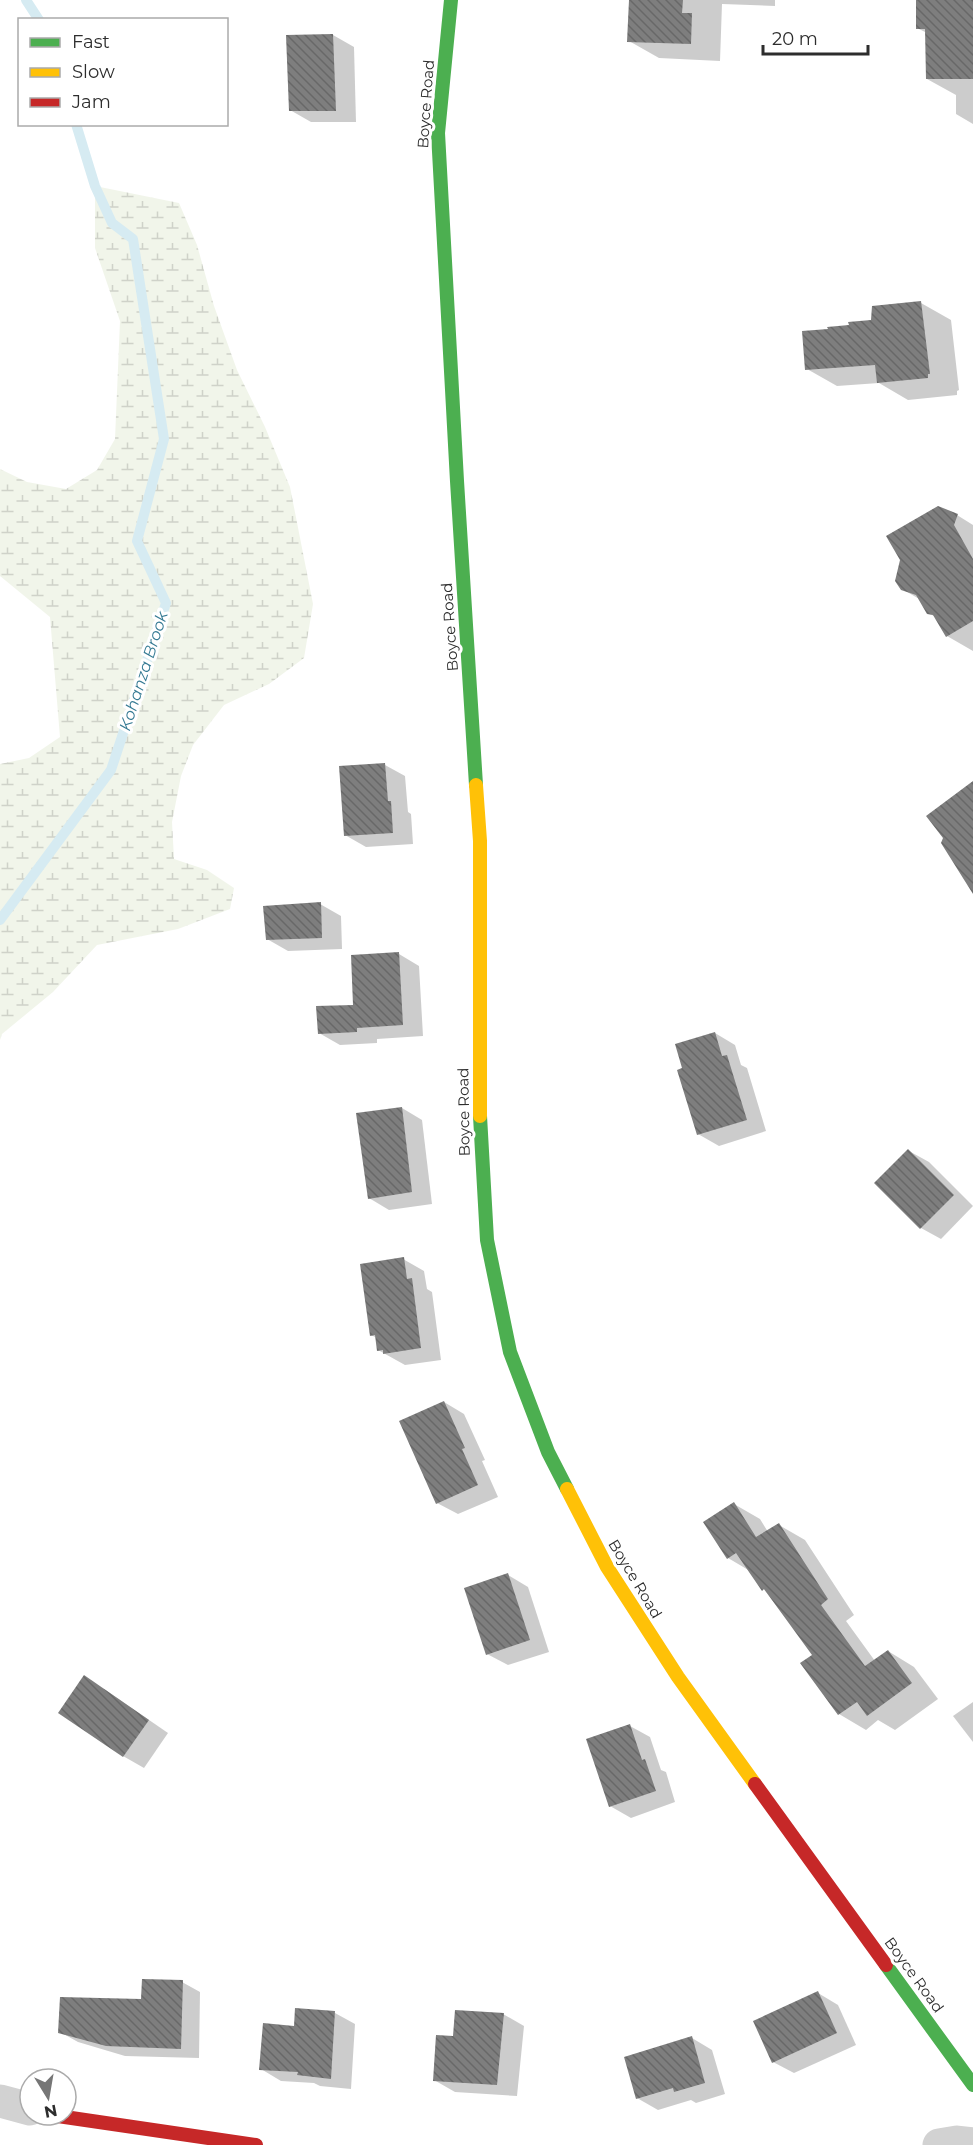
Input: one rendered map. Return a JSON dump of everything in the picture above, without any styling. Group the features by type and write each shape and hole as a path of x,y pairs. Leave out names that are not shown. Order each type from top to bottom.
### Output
{"street":[{"name":"Boyce Road","path":"451,0 438,133 456,470 480,841 480,1121 487,1240 510,1352 548,1452 606,1567 678,1677 973,2085"},
{"path":"0,2101 18,2106"},
{"path":"78,2119 256,2145"},
{"path":"939,2145 957,2142 973,2144"}],"green space":[{"path":"95,186 179,203 197,245 214,306 237,370 265,427 290,487 313,604 304,658 269,684 224,705 193,745 181,776 172,822 174,859 207,870 234,888 230,909 178,929 97,945 53,992 2,1034 0,1040 0,764 29,758 60,737 50,617 0,576 0,469 27,482 66,489 97,470 115,439 120,321 95,248"}],"building":[{"path":"629,0 683,0 682,13 692,13 691,44 627,42"},
{"path":"916,0 973,0 973,79 926,79 925,29 916,29"},
{"path":"333,34 336,111 289,111 286,35"},
{"path":"921,301 930,374 928,378 877,383 875,365 805,370 802,331 828,329 827,327 849,325 848,322 871,320 872,306"},
{"path":"938,506 958,514 954,525 973,559 973,621 946,637 933,615 927,614 916,595 901,590 895,581 900,560 886,536"},
{"path":"385,763 393,833 344,836 339,766"},
{"path":"973,781 973,894 941,843 943,838 926,816"},
{"path":"321,902 322,938 266,940 263,906"},
{"path":"399,952 403,1025 357,1028 357,1032 318,1034 316,1006 353,1005 351,955"},
{"path":"715,1032 722,1056 727,1055 747,1120 697,1135 677,1070 682,1068 675,1044"},
{"path":"402,1107 412,1192 368,1199 356,1113"},
{"path":"908,1149 954,1195 920,1229 874,1183"},
{"path":"404,1257 407,1279 412,1278 421,1348 383,1354 383,1350 377,1351 375,1335 370,1336 360,1264"},
{"path":"444,1401 465,1448 462,1449 478,1485 436,1504 399,1421"},
{"path":"734,1502 756,1537 779,1523 828,1599 821,1605 865,1666 888,1650 912,1683 867,1716 857,1702 838,1715 800,1663 812,1655 764,1589 762,1591 736,1553 727,1559 703,1522"},
{"path":"508,1573 530,1640 486,1655 464,1588"},
{"path":"84,1675 149,1720 123,1757 58,1713"},
{"path":"630,1724 642,1760 645,1759 656,1791 609,1807 586,1739"},
{"path":"142,1979 183,1980 181,2049 106,2046 58,2033 60,1997 141,1999"},
{"path":"818,1991 837,2033 772,2063 753,2021"},
{"path":"295,2008 335,2011 331,2079 297,2075 298,2072 259,2070 263,2023 294,2026"},
{"path":"455,2010 504,2013 497,2085 433,2081 436,2035 453,2036"},
{"path":"692,2036 705,2083 674,2092 673,2088 636,2099 624,2057"}],"waterway":[{"name":"Kohanza Brook","path":"26,0 38,18"},
{"name":"Kohanza Brook","path":"0,920 111,770 166,603 137,541 164,439 133,239 112,223 95,186 77,126"}],"traffic: fast":[{"path":"451,0 438,133 476,785"},
{"path":"480,1116 487,1240 510,1352 548,1452 567,1489"},
{"path":"886,1965 973,2085"}],"traffic: slow":[{"path":"476,785 480,841 480,1116"},
{"path":"567,1489 607,1567 678,1677 755,1784"}],"traffic: jam":[{"path":"755,1784 886,1965"},
{"path":"78,2119 256,2145"}]}
